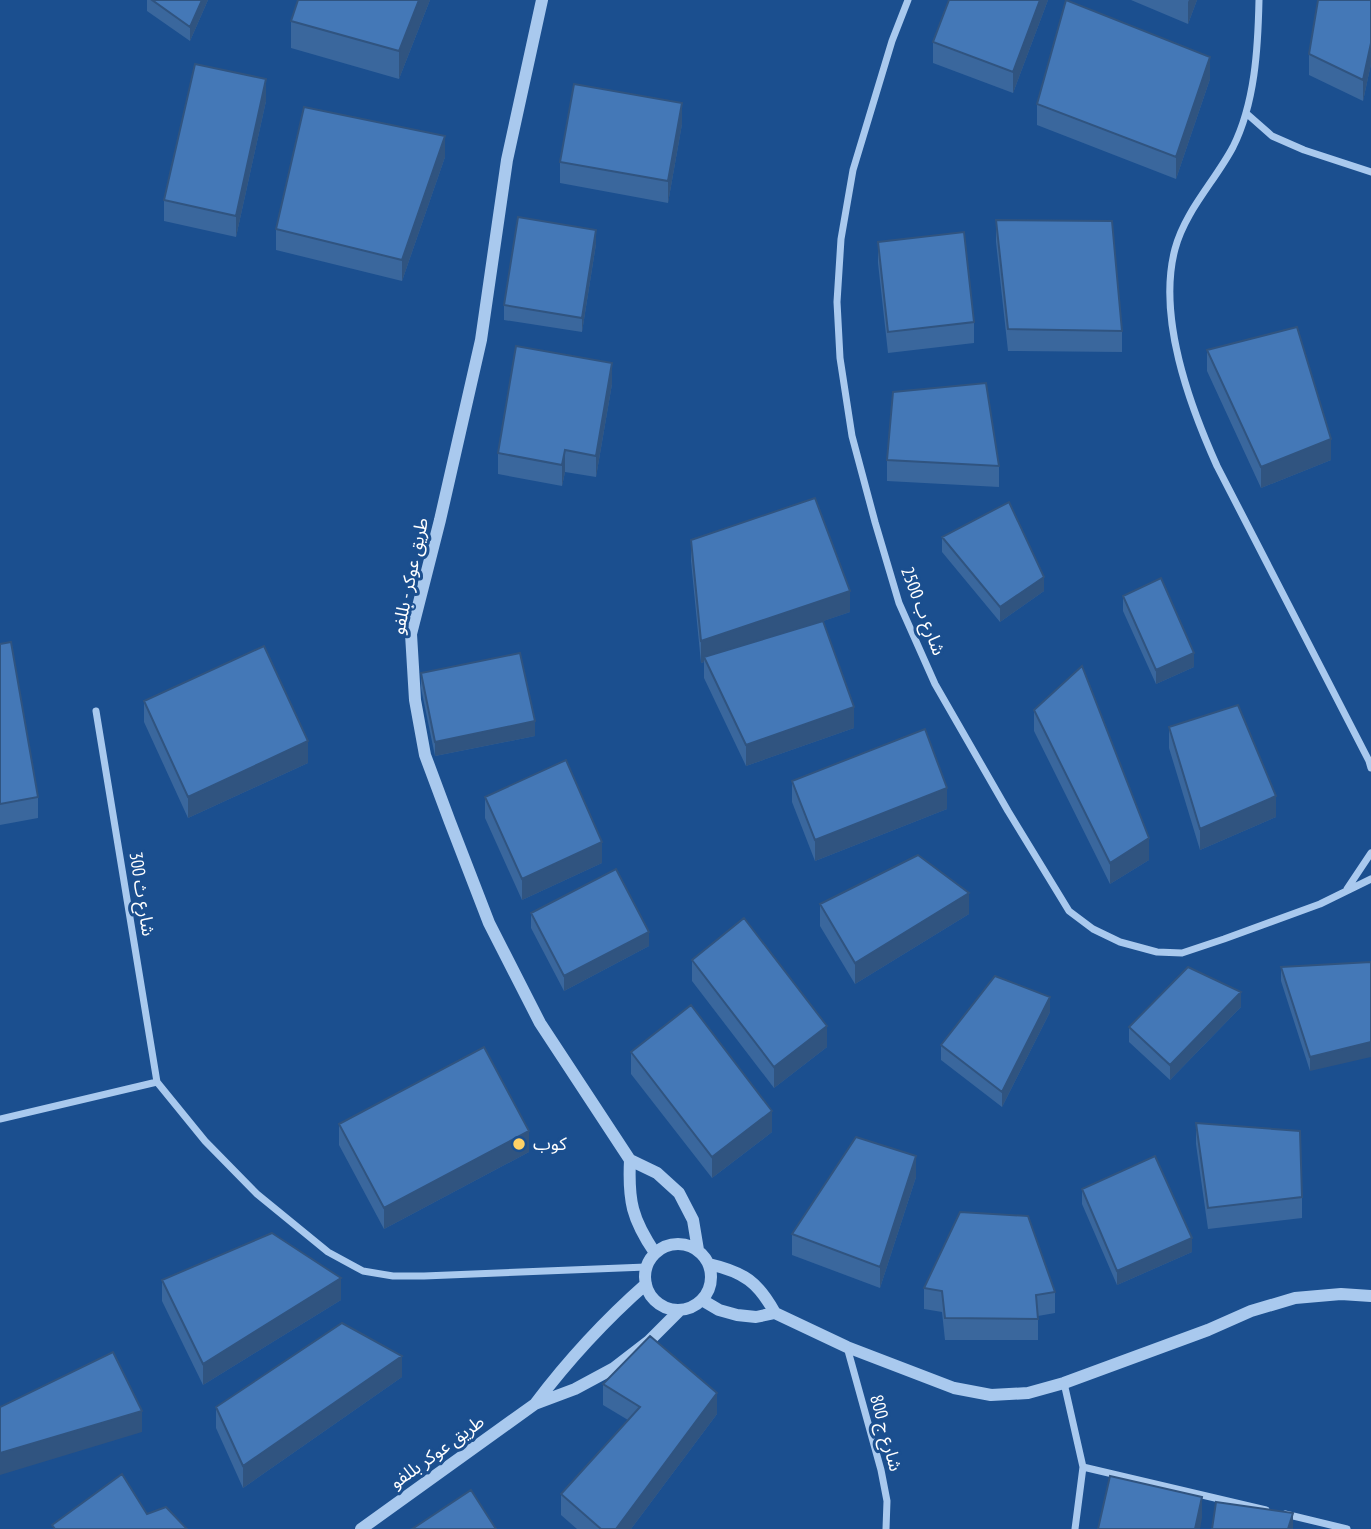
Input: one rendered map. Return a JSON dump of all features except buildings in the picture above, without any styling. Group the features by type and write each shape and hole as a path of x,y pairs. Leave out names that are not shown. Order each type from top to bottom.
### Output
{"street":[{"name":"طريق عوكر - بللفو","path":"541,0 507,160 481,340 411,634 415,700 425,755 489,923 541,1023 630,1160 657,1173 679,1193 693,1220 698,1250"},
{"name":"شارع ب 2500","path":"908,0 892,41 853,170 841,239 837,303 840,358 855,448 899,603 935,684 1007,811 1069,911 1093,929 1120,943 1157,952 1182,953 1320,904 1371,878"},
{"path":"1259,0 1258,47 1246,113 1234,145 1188,219 1175,248 1170,281 1172,322 1185,383 1217,466 1370,764"},
{"path":"1246,113 1272,136 1371,173"},
{"name":"شارع ث 300","path":"96,711 157,1082"},
{"path":"1347,890 1371,853"},
{"path":"0,1119 157,1082 205,1141 257,1194 328,1252 363,1271 393,1276 424,1276 646,1267"},
{"path":"630,1160 632,1209 641,1232 655,1253"},
{"path":"684,1244 698,1250 709,1264 711,1276 709,1289 702,1300 692,1307 680,1310 664,1308 652,1298 646,1284 646,1267 655,1253 668,1245 684,1244"},
{"path":"709,1264 730,1269 749,1279 764,1294 775,1314"},
{"name":"طريق عوكر بللفو","path":"535,1404 559,1371 587,1340 646,1284"},
{"path":"702,1300 719,1310 737,1315 756,1317 775,1314 847,1347 954,1388 991,1395 1028,1393 1064,1383 1208,1330 1251,1311 1295,1298 1341,1294 1371,1296"},
{"name":"طريق عوكر بللفو","path":"361,1529 535,1404 575,1389 614,1368 649,1341 680,1310"},
{"name":"شارع ج 800","path":"847,1347 881,1470 887,1501 886,1529"},
{"path":"1064,1383 1083,1467 1076,1529"},
{"path":"1083,1467 1347,1529"}],"place":[{"name":"كوب","path":"519,1144"}]}
